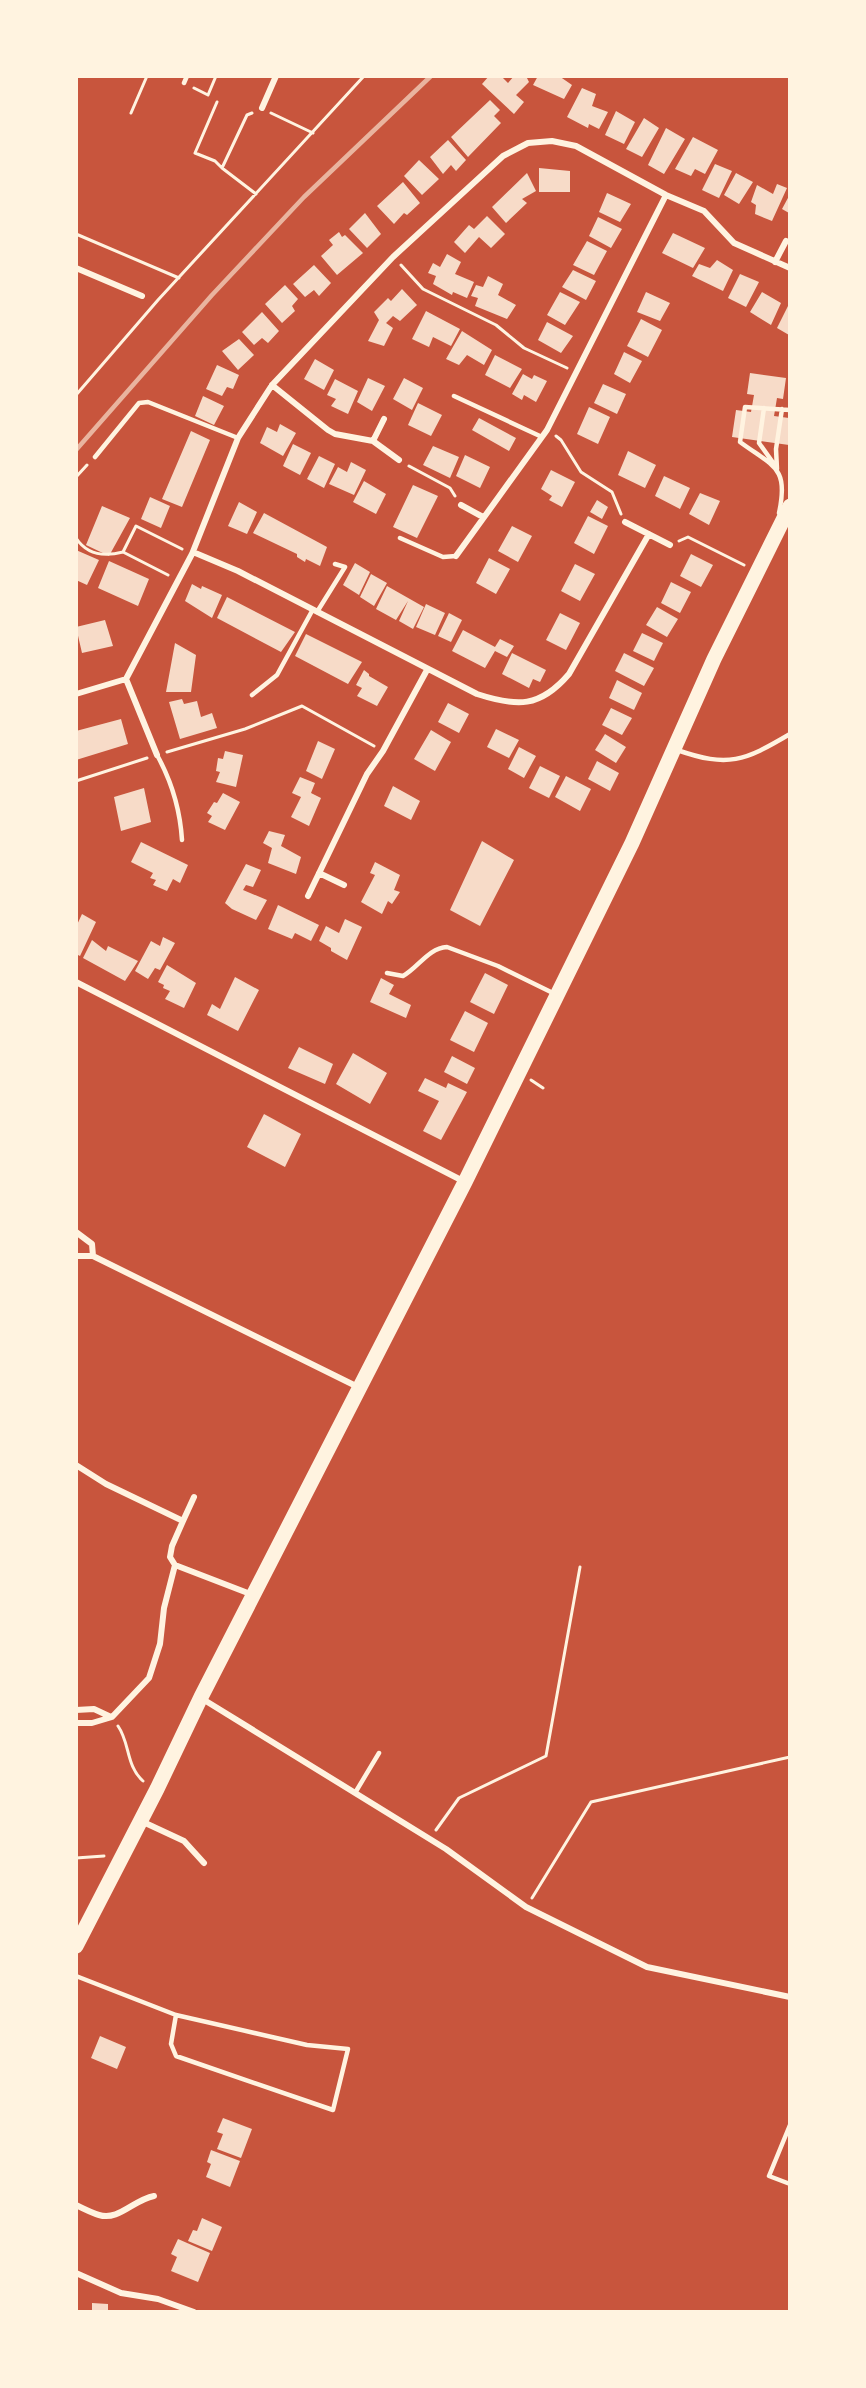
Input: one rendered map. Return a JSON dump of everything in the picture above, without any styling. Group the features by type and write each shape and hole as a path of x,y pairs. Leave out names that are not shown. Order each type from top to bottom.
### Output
{"main road":[{"path":"76,1946 465,1182 675,749 756,571 789,506"}],"street":[{"path":"262,108 276,76"},
{"path":"76,694 126,679 192,553 238,438 272,385 393,257 503,156 528,142 552,141 576,146 666,195 704,211 734,243 789,268"},
{"path":"456,556 547,430 666,195"},
{"path":"775,262 786,241"},
{"path":"76,268 142,296"},
{"path":"272,385 335,434 373,441 399,460"},
{"path":"373,441 384,419"},
{"path":"460,506 483,517"},
{"path":"625,522 670,545"},
{"path":"192,553 238,571 477,694 519,704 542,698 556,689 569,674 649,534"},
{"path":"308,896 367,774 383,751 427,670"},
{"path":"126,679 157,755"},
{"path":"319,873 344,885"},
{"path":"76,981 465,1182"},
{"path":"76,1232 92,1244 93,1256"},
{"path":"76,1256 93,1256 360,1388"},
{"path":"76,1465 106,1484 183,1521"},
{"path":"194,1497 172,1546 170,1557 175,1565 254,1595"},
{"path":"76,1723 93,1723 112,1717 149,1678 160,1644 164,1608 175,1565"},
{"path":"201,1697 430,1839 526,1907 647,1967 789,1997"},
{"path":"76,1710 94,1709 112,1717"},
{"path":"141,1821 184,1841 204,1863"},
{"path":"76,2205 101,2216 110,2216 120,2214 144,2198 154,2196"},
{"path":"76,2273 121,2293 158,2299 194,2312"}],"lane":[{"path":"184,83 187,76"},
{"path":"454,396 542,437"},
{"path":"95,457 139,404 148,402 238,438"},
{"path":"777,469 740,442 745,407 789,410"},
{"path":"764,408 759,443 781,476 783,494 776,531"},
{"path":"777,469 776,449 782,409"},
{"path":"400,538 443,557 456,556"},
{"path":"252,695 277,675 314,612 345,567 335,564"},
{"path":"675,749 706,760 735,760 764,749 789,734"},
{"path":"157,755 170,776 179,808 183,840"},
{"path":"387,973 403,976 426,957 440,948 447,947 498,966 557,995"},
{"path":"355,1793 379,1753"},
{"path":"76,1976 176,2015 308,2045 348,2049 333,2110 176,2056 171,2044 176,2015"},
{"path":"789,2125 769,2176 789,2184"}],"path":[{"path":"131,113 147,76"},
{"path":"184,83 208,95 216,76"},
{"path":"76,395 179,278 364,76"},
{"path":"217,102 195,153 215,161 256,194"},
{"path":"222,168 247,115 262,108 313,133"},
{"path":"76,234 179,278"},
{"path":"393,257 423,289 496,325 524,348 576,373"},
{"path":"547,430 561,440 581,472 612,492 625,522"},
{"path":"76,477 95,457"},
{"path":"399,460 450,488 460,506"},
{"path":"123,552 136,526 192,553"},
{"path":"670,545 688,537 756,571"},
{"path":"76,538 87,549 97,554 108,556 123,552 178,580"},
{"path":"76,781 245,729 302,706 383,751"},
{"path":"430,1839 459,1798 546,1756 580,1568"},
{"path":"112,1717 123,1733 133,1770 140,1780 157,1790"},
{"path":"526,1907 591,1802 789,1756"},
{"path":"76,1858 124,1854"}],"building":[{"path":"489,76 501,76 508,83 514,76 526,76 529,82 516,95 524,102 514,114 482,84"},
{"path":"538,76 559,76 572,85 564,99 533,85"},
{"path":"582,88 596,94 592,106 608,112 599,129 589,124 588,128 567,117"},
{"path":"490,100 500,110 494,116 501,123 468,157 451,137"},
{"path":"616,111 635,122 624,144 605,135"},
{"path":"644,118 659,128 642,157 626,149"},
{"path":"666,128 685,139 664,174 648,165"},
{"path":"693,137 718,150 705,174 695,169 691,176 675,169"},
{"path":"448,140 466,160 456,171 451,165 443,174 430,157"},
{"path":"419,160 439,179 422,195 404,176"},
{"path":"715,164 732,171 719,198 702,190"},
{"path":"539,168 570,171 570,192 539,192"},
{"path":"527,173 536,191 522,199 527,203 506,223 492,207"},
{"path":"736,173 753,182 739,204 724,195"},
{"path":"403,182 420,203 407,215 404,213 394,224 377,206"},
{"path":"777,184 787,188 772,221 755,214 756,205 751,202 757,185 773,194"},
{"path":"607,193 631,204 620,222 599,212"},
{"path":"789,196 789,213 782,209"},
{"path":"365,213 381,234 367,248 349,229"},
{"path":"487,216 505,234 491,248 479,237 465,253 454,242 469,225 474,229"},
{"path":"598,217 622,229 611,248 589,236"},
{"path":"339,232 363,253 337,275 321,256 333,245 329,240"},
{"path":"673,233 705,248 693,268 662,253"},
{"path":"587,241 607,251 594,275 573,265"},
{"path":"447,254 461,262 455,274 474,282 467,298 453,292 452,295 433,284 436,276 428,273 433,263 440,267"},
{"path":"717,260 733,270 723,291 692,276 699,264 710,268"},
{"path":"314,265 331,283 319,296 314,290 305,297 293,284"},
{"path":"573,270 596,281 586,300 562,287"},
{"path":"740,274 759,282 746,307 728,298"},
{"path":"488,276 503,284 498,295 516,305 507,319 475,306 478,298 471,296 476,285 483,287"},
{"path":"285,285 298,299 292,306 295,311 282,323 265,304"},
{"path":"402,289 417,305 400,321 393,316 386,323 393,328 384,346 368,341 379,320 374,312 388,298 391,301"},
{"path":"560,292 580,302 565,325 547,315"},
{"path":"646,292 670,303 660,321 637,312"},
{"path":"762,292 781,303 771,325 750,312"},
{"path":"789,304 789,335 777,328"},
{"path":"426,311 460,329 451,346 433,337 429,347 412,339"},
{"path":"262,312 279,331 268,343 262,338 254,345 242,332"},
{"path":"641,319 662,330 648,357 627,346"},
{"path":"547,322 573,336 561,353 538,340"},
{"path":"462,331 492,350 484,365 467,355 459,365 446,359"},
{"path":"239,339 254,355 238,370 222,351"},
{"path":"624,352 642,361 630,383 614,374"},
{"path":"495,355 522,369 510,388 485,375"},
{"path":"315,359 334,370 324,390 304,379"},
{"path":"217,365 239,375 233,389 227,387 222,396 206,389"},
{"path":"750,373 786,378 783,399 777,398 774,416 789,418 789,445 732,437 736,410 751,412 754,395 747,394"},
{"path":"523,374 532,379 534,375 547,381 536,402 524,395 522,400 512,394"},
{"path":"368,378 385,386 372,411 357,402"},
{"path":"404,378 423,388 412,410 393,399"},
{"path":"335,379 358,391 348,414 331,406 336,399 327,395"},
{"path":"603,384 626,394 617,414 594,403"},
{"path":"203,396 224,406 214,425 195,416"},
{"path":"418,403 442,415 431,436 408,425"},
{"path":"589,407 610,417 598,444 577,434"},
{"path":"479,418 516,438 509,451 472,430"},
{"path":"280,424 296,433 283,456 260,443 267,427 277,432"},
{"path":"191,431 210,440 182,507 162,499"},
{"path":"293,444 311,453 300,475 283,466"},
{"path":"433,446 459,457 450,478 423,465"},
{"path":"628,451 656,465 645,488 618,475"},
{"path":"465,455 490,467 480,488 456,476"},
{"path":"319,456 335,464 324,488 307,479"},
{"path":"351,462 366,470 354,495 329,484 338,467 347,472"},
{"path":"551,470 575,482 562,507 549,500 552,496 541,489"},
{"path":"664,476 690,488 680,509 655,496"},
{"path":"364,481 386,494 376,514 353,502"},
{"path":"413,485 438,496 417,538 393,527"},
{"path":"700,493 720,501 709,525 689,514"},
{"path":"150,497 170,506 161,528 141,519"},
{"path":"597,500 608,507 602,519 590,512"},
{"path":"239,502 257,512 247,534 228,526"},
{"path":"102,506 130,518 109,556 86,545"},
{"path":"264,513 327,547 320,566 306,559 305,562 297,557 297,554 253,533"},
{"path":"588,516 608,526 594,554 574,543"},
{"path":"512,526 532,536 518,562 498,551"},
{"path":"76,550 99,560 87,585 76,580"},
{"path":"691,554 713,565 701,587 680,576"},
{"path":"489,558 510,569 496,594 476,583"},
{"path":"109,561 149,579 138,606 98,588"},
{"path":"355,563 370,572 359,595 343,585"},
{"path":"575,564 595,574 580,601 561,591"},
{"path":"371,574 387,583 374,606 360,597"},
{"path":"671,582 691,592 680,613 661,603"},
{"path":"192,584 222,595 212,618 185,601"},
{"path":"387,586 424,607 413,629 399,621 408,601 396,620 376,609"},
{"path":"227,597 295,632 281,652 217,618"},
{"path":"426,604 445,613 435,635 416,627"},
{"path":"657,607 678,619 667,637 646,625"},
{"path":"449,613 462,620 451,642 438,636"},
{"path":"560,613 580,623 566,650 546,640"},
{"path":"105,620 113,646 82,653 76,627"},
{"path":"463,630 495,647 500,639 514,646 507,657 495,651 485,668 452,651"},
{"path":"642,633 663,643 654,661 633,651"},
{"path":"306,634 362,662 348,684 295,656"},
{"path":"175,643 196,655 191,692 166,692"},
{"path":"512,653 546,670 540,682 533,679 529,688 502,674"},
{"path":"624,653 654,668 644,686 615,671"},
{"path":"364,670 369,676 388,687 377,706 357,696 362,688 356,685"},
{"path":"617,680 642,693 634,710 609,698"},
{"path":"182,699 184,704 197,701 201,717 212,713 217,728 180,739 169,702"},
{"path":"448,703 469,714 459,733 438,722"},
{"path":"611,708 632,718 622,735 602,725"},
{"path":"121,719 128,744 76,760 76,731"},
{"path":"496,729 519,740 509,758 487,747"},
{"path":"431,730 451,742 435,771 414,759"},
{"path":"605,734 626,747 616,763 595,750"},
{"path":"318,741 335,749 322,779 306,771"},
{"path":"519,747 536,756 524,778 508,769"},
{"path":"225,751 243,755 236,787 216,782 220,772 216,771 218,758 223,759"},
{"path":"597,761 619,773 610,791 588,779"},
{"path":"540,766 560,776 549,798 529,788"},
{"path":"566,776 591,789 580,811 555,797"},
{"path":"300,777 315,783 311,793 321,798 309,826 291,817 301,797 292,793"},
{"path":"393,786 420,801 411,820 384,806"},
{"path":"144,788 151,822 121,831 114,797"},
{"path":"223,793 240,802 225,830 208,822 212,816 207,813"},
{"path":"269,831 285,835 281,846 301,857 296,874 268,863 272,848 263,843"},
{"path":"482,841 514,860 480,926 450,910"},
{"path":"141,842 188,865 180,883 173,879 167,891 153,885 156,880 150,878 153,873 131,862"},
{"path":"375,862 400,875 394,890 400,892 392,904 388,901 382,914 361,902 375,875 370,873"},
{"path":"246,864 261,870 253,887 246,885 243,890 267,900 256,920 232,909 225,903"},
{"path":"278,905 319,925 311,941 295,933 292,939 268,929"},
{"path":"82,914 96,922 80,956 76,954 76,927"},
{"path":"345,919 362,927 347,960 319,941 326,926 339,933"},
{"path":"163,937 175,943 160,970 155,968 148,979 135,971 151,941 160,946"},
{"path":"92,940 106,951 108,946 138,961 125,981 83,958"},
{"path":"167,965 196,983 184,1008 165,999 170,991 158,982"},
{"path":"485,973 508,985 494,1014 470,1002"},
{"path":"235,977 259,990 238,1031 207,1015 212,1004 220,1009"},
{"path":"381,978 394,985 389,994 411,1005 406,1018 370,1002"},
{"path":"465,1011 488,1023 474,1052 450,1040"},
{"path":"299,1047 333,1064 325,1084 288,1068"},
{"path":"353,1053 387,1073 370,1104 336,1084"},
{"path":"452,1056 475,1068 467,1084 444,1072"},
{"path":"425,1078 446,1088 448,1083 467,1092 441,1140 423,1131 439,1101 418,1091"},
{"path":"264,1114 301,1134 285,1167 247,1147"},
{"path":"100,2036 126,2047 117,2069 91,2058"},
{"path":"223,2118 252,2129 241,2158 217,2149 223,2134 217,2132"},
{"path":"211,2150 240,2161 230,2187 206,2177 211,2164 207,2162"},
{"path":"202,2218 222,2227 212,2251 188,2241 193,2230 197,2231"},
{"path":"178,2239 210,2253 198,2282 171,2271 177,2257 171,2254"},
{"path":"92,2303 108,2304 108,2312 92,2312"}],"railway":[{"path":"76,450 212,295 304,197 431,76"}]}
